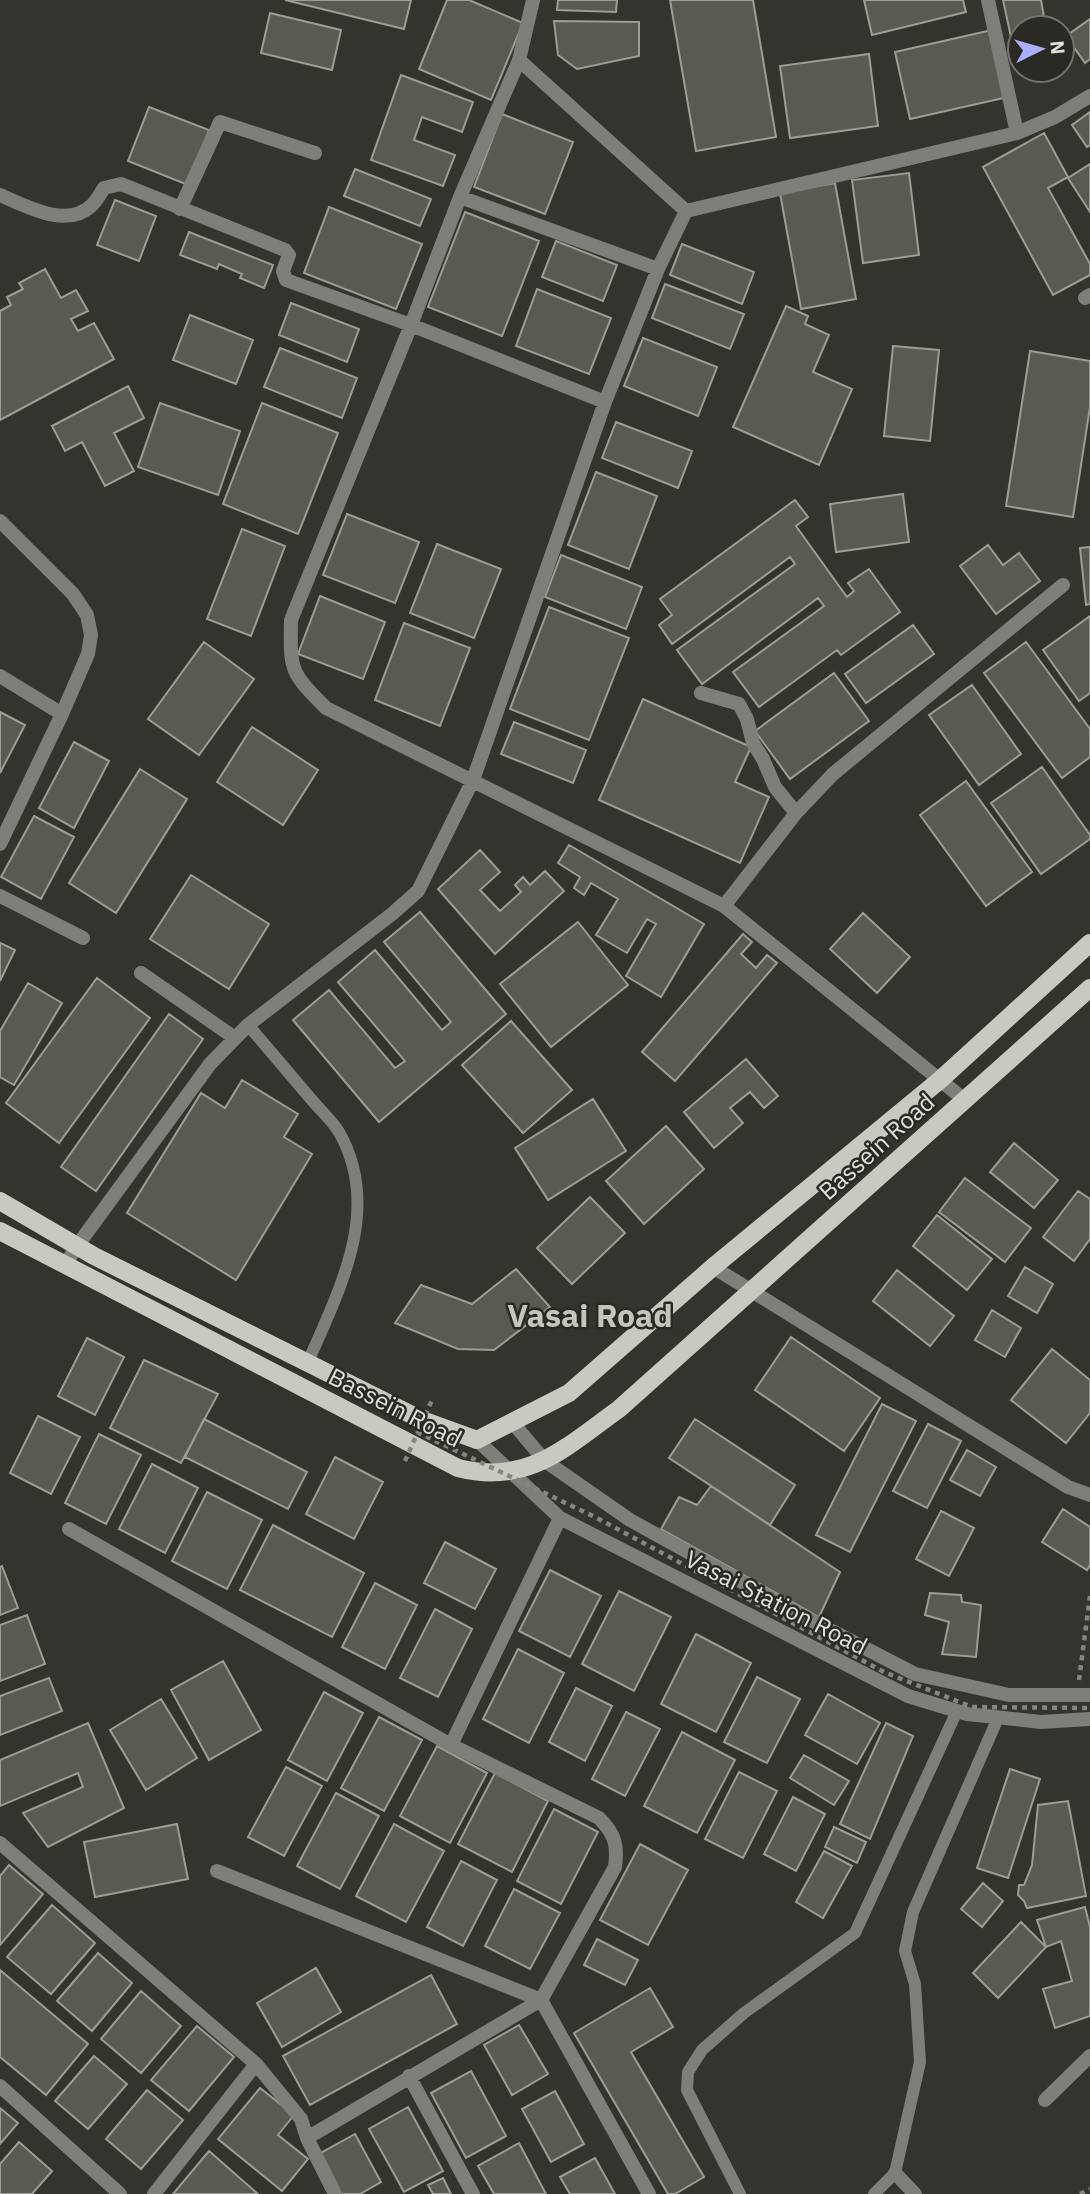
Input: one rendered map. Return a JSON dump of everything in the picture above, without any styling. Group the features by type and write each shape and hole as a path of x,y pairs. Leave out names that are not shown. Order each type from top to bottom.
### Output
{"main road":[{"name":"Bassein Road","path":"0,1200 76,1245 422,1420 477,1440 569,1393 713,1267 940,1080 1090,943"},
{"name":"Bassein Road","path":"0,1231 458,1468 472,1472 509,1472 545,1461 619,1409 1090,988"}],"street":[{"path":"533,0 519,60 460,197 411,326 291,620 290,663 302,684 326,708 724,906 966,1101"},
{"path":"988,0 1017,133"},
{"path":"519,60 686,211"},
{"path":"686,211 1017,133 1055,117 1090,96"},
{"path":"180,209 220,122 315,153"},
{"path":"0,195 42,212 66,216 80,214 92,206 104,188 121,184 285,250 289,255 283,271 286,280 605,402"},
{"path":"460,197 659,269"},
{"path":"65,1265 76,1245 210,1063 248,1025 418,891 473,780 605,402 659,269 686,211"},
{"path":"0,521 73,594 87,615 91,635 88,654 62,714 0,844"},
{"path":"724,906 796,813 833,775 1063,586"},
{"path":"0,676 62,714"},
{"path":"701,693 739,704 747,719 753,743 775,787 796,813"},
{"path":"0,896 83,938"},
{"path":"141,973 235,1038"},
{"path":"713,1267 1069,1487 1090,1495"},
{"path":"512,1422 545,1461 630,1520 805,1617 915,1674 1009,1695 1081,1700"},
{"name":"Vasai Station Road","path":"477,1440 560,1518 908,1696 957,1712 998,1718 1041,1722 1090,1719"},
{"path":"451,1745 560,1518"},
{"path":"69,1529 451,1745 599,1818 610,1829 617,1849 615,1867 541,2000 307,2138"},
{"path":"0,1843 256,2064 301,2119 307,2138 335,2194"},
{"path":"217,1871 541,2000 649,2194"},
{"path":"1045,2100 1090,2056"},
{"path":"154,2194 256,2064"},
{"path":"409,2076 472,2194"},
{"path":"0,2085 120,2194"},
{"path":"895,2173 915,2194"}],"lane":[{"path":"248,1025 338,1130 349,1154 359,1190 347,1272 308,1362"},
{"path":"740,2194 687,2090 688,2072 702,2050 744,2013 855,1933 957,1712"},
{"path":"873,2194 895,2173 920,2062 915,1984 905,1951 912,1912 998,1718"}],"path":[{"path":"405,1461 432,1400"},
{"path":"418,1432 595,1517 884,1672 972,1707 1081,1700 1090,1708"},
{"path":"1081,1700 1090,1596"},
{"path":"1080,2194 1090,2189"}],"building":[{"path":"285,0 411,0 404,29"},
{"path":"447,0 469,0 523,23 491,100 419,69"},
{"path":"558,0 617,0 616,12 557,10"},
{"path":"670,0 753,0 776,137 696,151"},
{"path":"864,0 963,0 966,12 872,35"},
{"path":"1003,0 1041,0 1044,14 1006,14"},
{"path":"270,13 341,30 332,70 261,53"},
{"path":"1090,19 1090,59 1085,63 1076,50 1076,29"},
{"path":"554,21 639,22 639,56 577,69 558,55"},
{"path":"992,30 1008,97 910,119 895,52"},
{"path":"869,54 878,126 790,138 780,66"},
{"path":"401,75 473,102 462,132 422,117 414,140 455,155 443,186 371,160"},
{"path":"149,107 209,130 188,185 128,161"},
{"path":"1090,112 1090,145 1087,147 1072,125"},
{"path":"502,114 573,142 545,214 474,187"},
{"path":"1044,133 1068,177 1048,188 1090,264 1090,275 1053,295 983,167"},
{"path":"1090,164 1090,212 1068,178"},
{"path":"355,169 431,199 420,226 344,196"},
{"path":"909,173 919,255 863,263 852,180"},
{"path":"835,183 856,299 801,309 780,193"},
{"path":"115,200 156,216 139,261 97,245"},
{"path":"329,207 422,244 396,309 304,273"},
{"path":"465,212 539,241 502,336 428,307"},
{"path":"189,232 273,265 264,288 240,278 242,274 219,264 217,269 180,255"},
{"path":"556,241 617,265 603,301 542,277"},
{"path":"682,244 754,272 742,304 670,275"},
{"path":"45,269 61,298 76,290 88,311 71,319 78,331 94,323 114,359 0,420 0,311 11,305 7,297 23,289 19,283"},
{"path":"665,284 744,314 730,349 652,318"},
{"path":"537,289 611,318 589,374 516,346"},
{"path":"291,303 359,329 347,362 279,335"},
{"path":"786,306 808,316 805,324 829,335 813,372 852,389 819,465 733,427"},
{"path":"190,315 253,340 236,384 173,360"},
{"path":"643,338 717,367 698,416 624,386"},
{"path":"893,346 939,350 930,441 884,436"},
{"path":"280,348 357,378 342,418 264,387"},
{"path":"1030,351 1090,361 1090,407 1073,517 1006,506"},
{"path":"128,386 144,418 114,433 134,471 105,486 82,442 65,451 52,426"},
{"path":"160,403 240,431 218,495 138,467"},
{"path":"262,403 338,433 298,534 223,504"},
{"path":"616,422 692,451 678,488 602,458"},
{"path":"596,472 657,496 629,569 568,545"},
{"path":"903,494 909,542 836,552 830,504"},
{"path":"795,500 808,517 796,526 847,597 854,591 848,583 869,569 900,612 841,655 837,650 759,707 733,672 824,606 818,598 702,684 677,650 795,564 790,557 672,644 659,625 672,615 660,599"},
{"path":"347,514 419,542 395,603 323,575"},
{"path":"242,529 285,546 251,636 207,619"},
{"path":"437,544 501,569 474,638 410,613"},
{"path":"988,545 1003,565 1019,553 1040,581 996,614 960,566"},
{"path":"1090,547 1090,604 1086,605 1080,548"},
{"path":"561,555 642,587 626,629 545,597"},
{"path":"320,596 385,622 363,679 298,654"},
{"path":"549,607 629,638 589,740 510,709"},
{"path":"1090,616 1090,693 1079,701 1043,650"},
{"path":"404,623 470,648 440,726 375,700"},
{"path":"913,625 934,654 866,703 845,674"},
{"path":"204,642 254,679 199,755 148,719"},
{"path":"1026,642 1090,729 1090,757 1062,778 984,673"},
{"path":"834,673 869,721 790,779 755,731"},
{"path":"972,685 1021,754 979,785 929,715"},
{"path":"643,699 751,747 735,782 769,797 740,863 599,800"},
{"path":"0,712 25,725 0,773"},
{"path":"514,722 586,750 573,783 501,754"},
{"path":"252,727 318,770 283,825 217,782"},
{"path":"74,742 109,761 74,828 39,808"},
{"path":"1042,767 1090,835 1090,839 1041,874 991,803"},
{"path":"140,769 187,799 116,913 69,883"},
{"path":"966,781 1032,872 986,906 920,815"},
{"path":"34,816 74,837 41,899 1,877"},
{"path":"569,845 704,924 661,997 626,976 656,924 647,919 627,953 596,935 618,899 591,883 584,895 574,888 580,877 558,863"},
{"path":"480,850 500,872 480,890 500,911 521,892 515,885 523,877 530,885 545,871 564,891 495,954 438,889"},
{"path":"191,875 269,924 229,989 150,939"},
{"path":"420,912 506,1014 379,1122 293,1020 329,990 395,1068 405,1061 338,982 375,950 442,1030 451,1022 384,942"},
{"path":"863,913 910,957 877,993 830,949"},
{"path":"578,922 628,985 551,1047 500,984"},
{"path":"743,934 752,942 741,954 756,968 767,955 777,963 675,1081 642,1052"},
{"path":"0,943 15,950 0,981"},
{"path":"97,978 150,1018 59,1143 6,1103"},
{"path":"28,983 62,1003 14,1085 0,1077 0,1031"},
{"path":"169,1014 203,1039 96,1191 61,1167"},
{"path":"511,1021 572,1090 523,1133 462,1065"},
{"path":"746,1059 778,1096 764,1108 750,1092 730,1108 743,1123 714,1148 684,1112"},
{"path":"242,1080 298,1114 284,1137 312,1154 236,1280 127,1213 201,1093 225,1108"},
{"path":"593,1099 626,1151 548,1200 515,1148"},
{"path":"666,1126 704,1169 644,1224 606,1181"},
{"path":"1014,1143 1058,1180 1034,1208 990,1172"},
{"path":"965,1178 1031,1228 1005,1262 939,1212"},
{"path":"1078,1191 1090,1199 1090,1239 1074,1261 1043,1237"},
{"path":"590,1197 625,1233 572,1284 537,1248"},
{"path":"937,1215 992,1259 967,1290 913,1246"},
{"path":"1025,1267 1053,1284 1037,1313 1008,1296"},
{"path":"516,1269 550,1307 494,1350 458,1349 395,1323 421,1285 472,1304"},
{"path":"897,1270 954,1316 930,1346 873,1301"},
{"path":"992,1310 1021,1328 1005,1357 975,1340"},
{"path":"791,1337 880,1398 844,1451 755,1390"},
{"path":"87,1338 124,1357 95,1415 58,1396"},
{"path":"1052,1349 1090,1380 1090,1413 1066,1443 1011,1400"},
{"path":"144,1360 218,1394 181,1463 110,1428"},
{"path":"882,1404 916,1421 850,1552 816,1535"},
{"path":"38,1416 80,1437 51,1494 10,1473"},
{"path":"204,1419 307,1472 288,1509 185,1457"},
{"path":"695,1419 795,1485 770,1525 669,1458"},
{"path":"928,1424 961,1441 927,1508 893,1491"},
{"path":"99,1434 141,1455 106,1524 65,1503"},
{"path":"967,1450 996,1467 980,1496 950,1480"},
{"path":"335,1457 383,1482 354,1539 306,1514"},
{"path":"152,1464 198,1488 165,1553 119,1529"},
{"path":"711,1486 840,1572 819,1617 661,1529 679,1497 697,1505"},
{"path":"207,1492 262,1520 227,1589 172,1561"},
{"path":"1063,1509 1090,1527 1090,1565 1087,1570 1042,1542"},
{"path":"941,1511 974,1528 949,1576 916,1559"},
{"path":"273,1525 364,1573 332,1637 240,1590"},
{"path":"445,1542 496,1569 475,1609 424,1583"},
{"path":"2,1566 18,1608 0,1615 0,1567"},
{"path":"550,1570 601,1596 570,1657 519,1631"},
{"path":"375,1583 417,1605 385,1669 342,1647"},
{"path":"619,1591 671,1617 634,1691 582,1664"},
{"path":"930,1593 961,1595 962,1602 981,1605 976,1657 942,1654 949,1622 925,1615"},
{"path":"435,1609 472,1629 438,1697 400,1678"},
{"path":"27,1615 45,1664 0,1681 0,1625"},
{"path":"696,1634 751,1663 716,1732 661,1704"},
{"path":"518,1649 564,1673 529,1743 483,1719"},
{"path":"223,1661 261,1730 209,1760 171,1690"},
{"path":"757,1677 800,1699 767,1763 724,1742"},
{"path":"49,1678 62,1711 0,1735 0,1696"},
{"path":"576,1688 612,1706 585,1761 549,1742"},
{"path":"324,1692 363,1713 327,1781 288,1760"},
{"path":"828,1694 880,1723 857,1764 805,1735"},
{"path":"161,1699 197,1758 146,1790 110,1730"},
{"path":"626,1712 660,1729 625,1796 592,1779"},
{"path":"379,1717 422,1740 384,1811 341,1788"},
{"path":"88,1723 124,1808 48,1847 23,1813 83,1787 78,1773 0,1806 0,1760"},
{"path":"886,1723 913,1736 870,1839 840,1824"},
{"path":"682,1732 735,1760 697,1833 644,1806"},
{"path":"437,1746 487,1773 450,1843 400,1816"},
{"path":"804,1755 849,1781 834,1805 790,1778"},
{"path":"286,1767 322,1786 284,1856 248,1837"},
{"path":"1010,1769 1040,1779 1008,1878 977,1868"},
{"path":"739,1772 777,1791 743,1858 705,1839"},
{"path":"495,1773 548,1801 512,1872 458,1844"},
{"path":"336,1793 379,1816 340,1889 297,1866"},
{"path":"793,1797 825,1814 796,1871 764,1854"},
{"path":"1068,1801 1086,1896 1027,1908 1018,1895 1019,1885 1024,1885 1032,1865 1038,1805"},
{"path":"554,1809 598,1832 561,1904 517,1881"},
{"path":"177,1824 188,1879 95,1897 84,1842"},
{"path":"394,1824 444,1851 406,1922 356,1896"},
{"path":"834,1827 866,1842 857,1863 825,1847"},
{"path":"640,1844 688,1870 648,1945 600,1920"},
{"path":"824,1851 852,1866 823,1918 796,1902"},
{"path":"461,1861 497,1880 463,1946 427,1927"},
{"path":"9,1865 43,1894 0,1945 0,1876"},
{"path":"983,1883 1003,1901 982,1927 961,1909"},
{"path":"514,1889 560,1913 530,1969 485,1946"},
{"path":"52,1905 95,1943 51,1994 7,1957"},
{"path":"1085,1907 1090,1927 1090,2016 1055,2028 1043,1989 1072,1981 1061,1941 1046,1947 1037,1920"},
{"path":"1021,1922 1046,1947 998,1998 973,1973"},
{"path":"597,1939 638,1960 625,1985 584,1965"},
{"path":"98,1953 132,1983 92,2031 57,2001"},
{"path":"316,1968 341,2012 282,2047 257,2003"},
{"path":"0,1970 88,2044 46,2095 0,2057"},
{"path":"431,1975 457,2024 310,2105 283,2056"},
{"path":"650,1988 673,2027 631,2052 704,2177 675,2194 668,2194 574,2033"},
{"path":"141,1991 181,2026 141,2073 101,2039"},
{"path":"519,2025 548,2074 512,2095 484,2045"},
{"path":"197,2026 234,2057 189,2111 151,2080"},
{"path":"94,2056 127,2084 88,2129 55,2101"},
{"path":"471,2071 506,2136 466,2158 431,2093"},
{"path":"260,2088 294,2115 278,2135 308,2159 282,2191 218,2139"},
{"path":"147,2090 183,2120 141,2169 106,2139"},
{"path":"555,2091 584,2144 551,2162 522,2109"},
{"path":"408,2107 443,2171 404,2192 369,2129"},
{"path":"0,2108 18,2123 0,2144"},
{"path":"355,2134 381,2182 360,2194 341,2194 319,2154"},
{"path":"19,2142 52,2171 32,2194 0,2194 0,2164"},
{"path":"519,2143 546,2194 494,2194 478,2166"},
{"path":"209,2151 258,2194 173,2194"},
{"path":"595,2158 615,2194 570,2194 560,2177"},
{"path":"443,2178 451,2194 433,2194 428,2185"}],"district":[{"name":"Vasai Road","path":"590,1316"}]}
